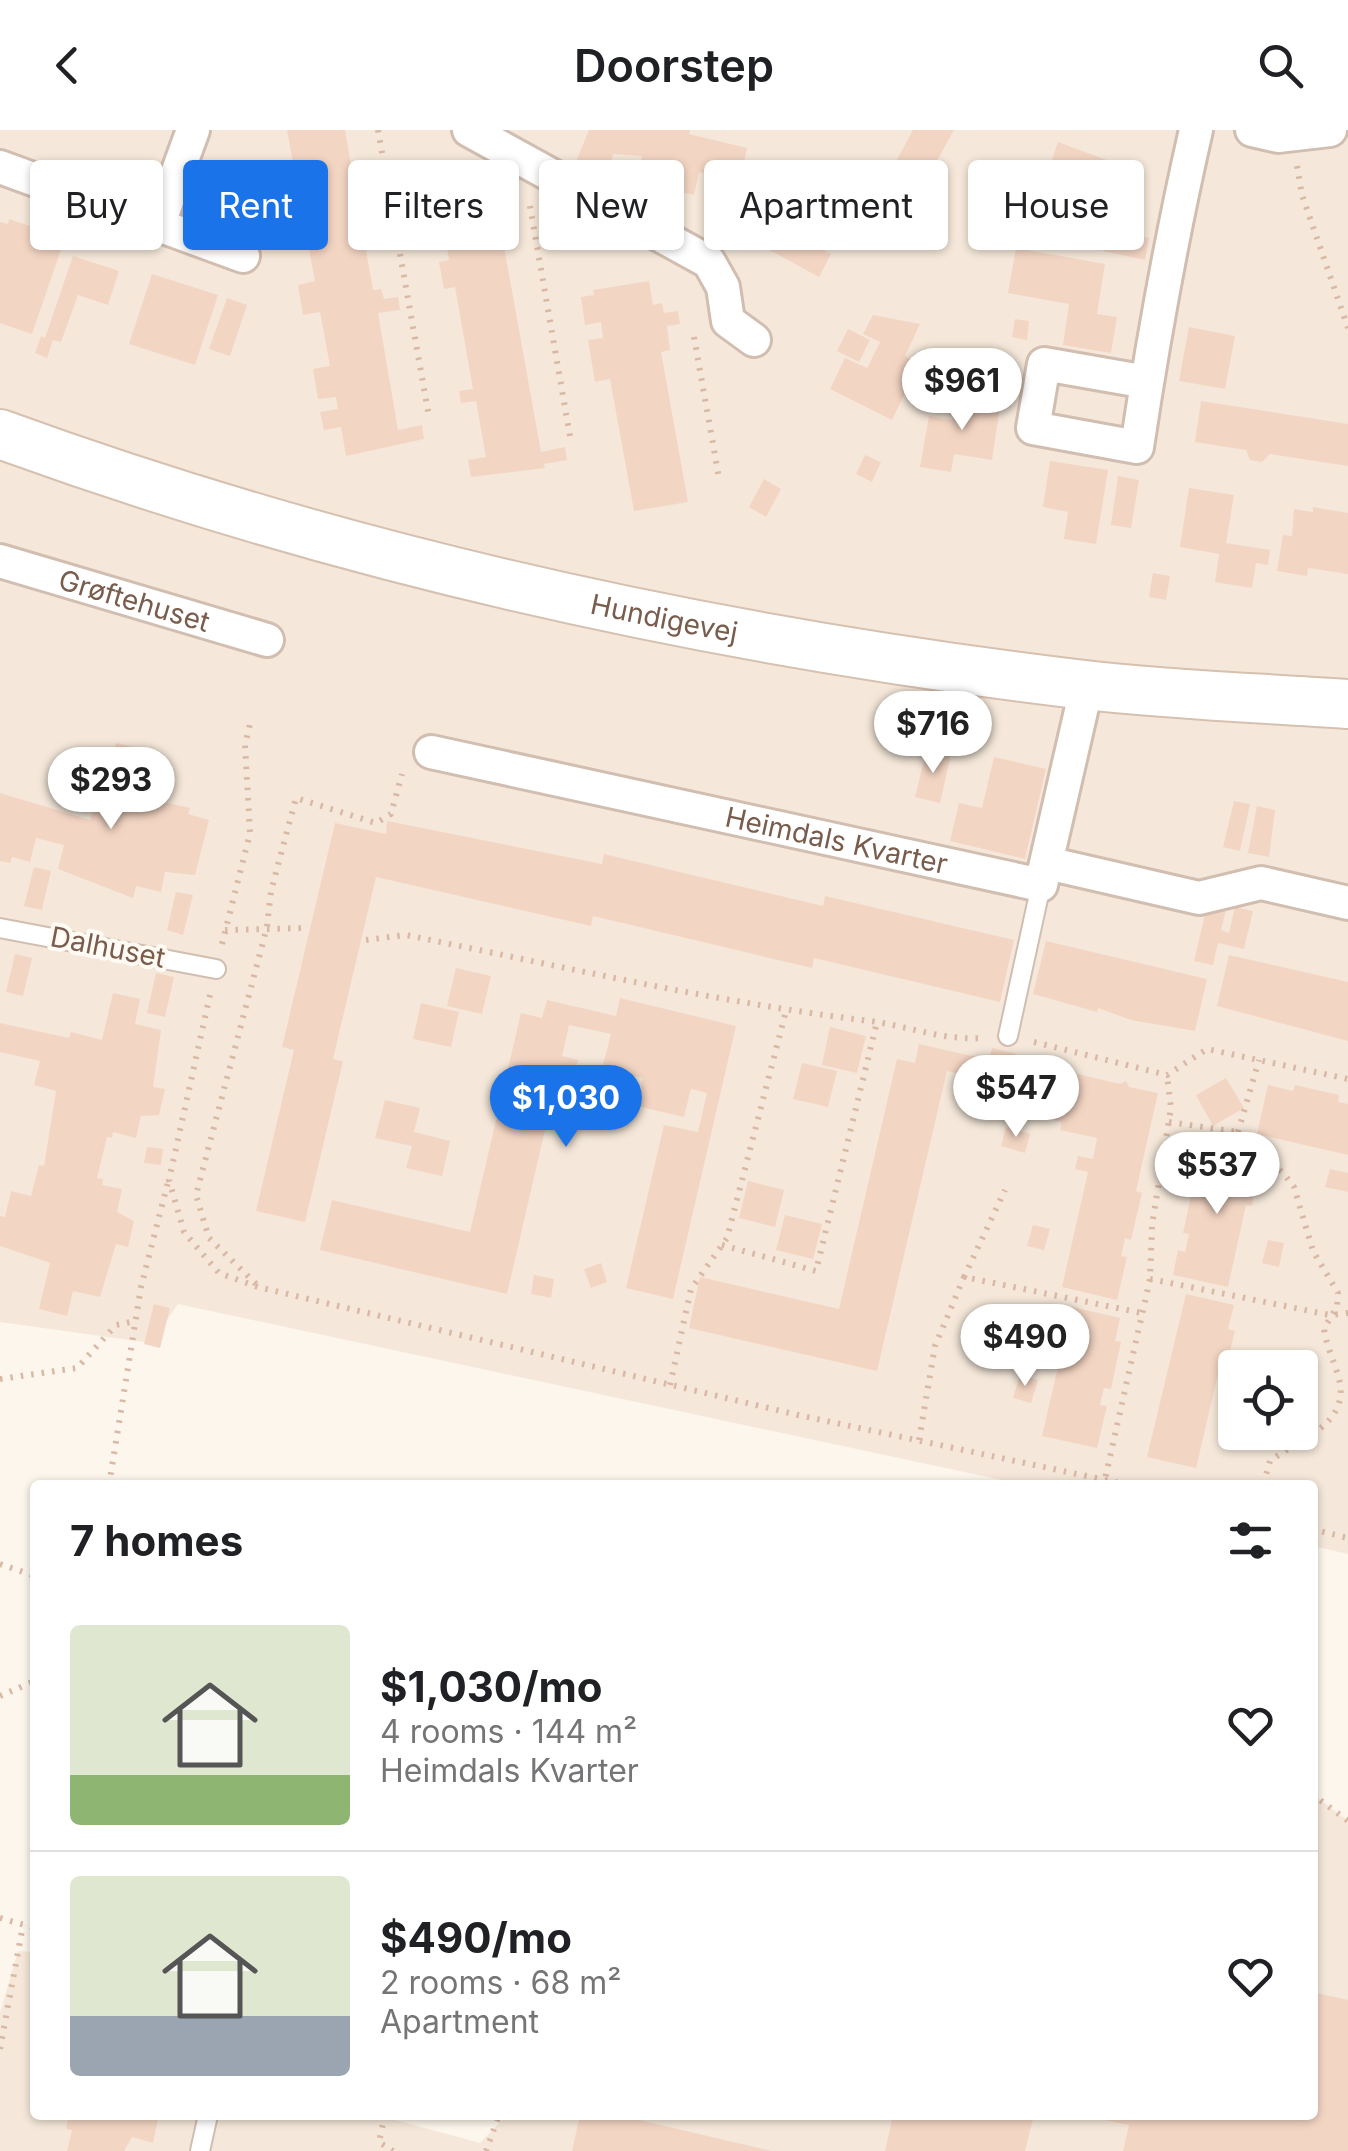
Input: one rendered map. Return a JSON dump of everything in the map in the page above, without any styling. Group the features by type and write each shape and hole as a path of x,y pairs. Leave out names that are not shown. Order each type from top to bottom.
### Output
{"street":[{"path":"163,212 193,130"},
{"path":"469,130 709,262 723,287 728,321 754,340"},
{"path":"1147,382 1163,278 1196,130"},
{"path":"1252,130 1293,135 1330,130"},
{"path":"0,167 30,178"},
{"path":"163,228 243,256"},
{"name":"Hundigevej","path":"0,434 134,483 345,546 571,602 821,648 1087,685 1348,704"},
{"name":"Grøftehuset","path":"0,561 268,640"},
{"path":"1044,874 1087,685"},
{"name":"Heimdals Kvarter","path":"431,752 1044,874 1199,898 1261,883 1348,903"}],"lane":[{"path":"1008,1036 1044,874"},
{"name":"Dalhuset","path":"0,928 216,970"},
{"path":"200,2151 207,2120"}],"path":[{"path":"378,130 429,417"},
{"path":"1293,135 1302,195 1348,328"},
{"path":"522,159 571,442"},
{"path":"692,323 719,478"},
{"path":"110,1480 135,1321 250,832 246,745 250,724"},
{"path":"258,1287 209,1238 196,1196 268,927 271,891 296,798 376,822 390,814 408,758 431,752"},
{"path":"225,930 305,928"},
{"path":"366,940 406,935 786,1011 877,1022 960,1040 1008,1036 1168,1075 1207,1048 1348,1079"},
{"path":"670,1384 691,1289 722,1245 786,1011"},
{"path":"722,1245 816,1270 877,1022"},
{"path":"1238,1132 1258,1060"},
{"path":"1102,1480 1150,1279 1152,1225 1169,1122 1168,1075"},
{"path":"1169,1122 1238,1132 1268,1155 1294,1187 1312,1251 1338,1293 1337,1308 1324,1328 1340,1382 1338,1407 1324,1426 1270,1461 1264,1480"},
{"path":"169,1180 184,1232 218,1272 258,1287 1093,1480"},
{"path":"919,1440 935,1346 1004,1190"},
{"path":"964,1277 1142,1314"},
{"path":"1150,1279 1330,1315 1348,1313"},
{"path":"0,1380 77,1368 116,1325 135,1321"},
{"path":"1318,1530 1348,1538"},
{"path":"0,1564 30,1574"},
{"path":"0,1696 30,1684"},
{"path":"1318,1798 1348,1821"},
{"path":"0,1918 30,1926"},
{"path":"0,2048 23,1924"},
{"path":"385,2120 379,2142 393,2151"},
{"path":"486,2151 494,2120"}],"shaded area":[{"path":"0,130 1348,130 1348,1554 1318,1547 1318,1480 1002,1480 178,1304 151,1343 0,1322"},
{"path":"1318,1798 1348,1821 1348,2151 0,2151 0,2013 18,1951 30,1952 30,2120 395,2120 480,2143 502,2120 1318,2120"}],"building":[{"path":"287,130 345,130 350,160 348,250 366,250 373,290 381,289 384,299 398,297 400,310 378,313 398,430 422,425 424,439 346,456 341,427 324,430 320,412 338,409 336,397 318,399 313,369 330,366 320,312 303,315 298,285 315,281 309,250 328,250 328,160 293,160"},
{"path":"589,130 690,130 689,134 747,148 744,160 704,160 704,173 699,172 694,195 684,193 684,160 641,160 642,156 613,154 612,160 577,160"},
{"path":"913,130 954,130 937,160 897,160"},
{"path":"1058,142 1107,160 1052,160"},
{"path":"9,219 30,226 30,250 61,250 32,334 0,323 0,222 8,224"},
{"path":"1144,237 1149,238 1145,260 1103,251 1144,250"},
{"path":"447,250 505,250 541,452 565,447 567,460 544,464 545,468 471,477 468,460 486,457 476,401 461,403 459,391 473,389 455,287 444,289 439,262 449,260"},
{"path":"769,250 824,250 831,254 819,277"},
{"path":"1016,250 1105,264 1097,314 1117,317 1111,353 1063,345 1069,304 1008,293"},
{"path":"73,256 119,271 108,305 78,295 61,342 53,340 47,358 35,353 41,336 45,338"},
{"path":"152,274 218,295 195,365 129,344"},
{"path":"649,281 653,305 662,303 664,313 678,311 680,324 667,326 670,350 661,352 688,502 634,511 610,379 595,382 588,340 603,338 601,322 585,325 581,297 594,295 593,290"},
{"path":"227,298 247,305 230,356 209,349"},
{"path":"873,315 920,324 905,356 919,364 892,420 830,389 845,358 867,368 880,342 863,334"},
{"path":"1015,319 1029,321 1027,340 1012,337"},
{"path":"1189,327 1235,336 1225,389 1179,381"},
{"path":"848,329 870,340 859,362 837,351"},
{"path":"958,362 1007,368 1004,389 956,381"},
{"path":"956,393 1001,400 992,460 954,454 951,472 920,467 929,416 952,420"},
{"path":"1201,401 1348,424 1348,466 1270,454 1262,462 1250,460 1246,450 1195,442"},
{"path":"865,455 881,462 872,482 856,474"},
{"path":"1050,461 1108,470 1096,544 1064,539 1068,512 1043,507"},
{"path":"1118,476 1139,480 1131,528 1111,525"},
{"path":"764,479 781,489 766,517 749,507"},
{"path":"1189,488 1234,495 1226,543 1270,550 1268,565 1256,563 1252,588 1215,582 1219,554 1180,547"},
{"path":"1313,507 1348,513 1348,574 1308,568 1307,576 1277,571 1283,535 1292,536 1294,509 1313,512"},
{"path":"1153,573 1170,576 1166,600 1149,597"},
{"path":"116,743 143,749 136,775 165,782 160,801 190,808 188,814 209,820 195,875 165,872 161,892 136,886 133,898 58,869 64,845 36,838 30,862 12,857 10,863 0,861 0,793 90,820 98,788 104,790"},
{"path":"927,748 951,754 940,803 915,797"},
{"path":"994,757 1046,769 1025,859 950,841 959,803 982,808"},
{"path":"1234,801 1250,804 1240,851 1223,847"},
{"path":"1257,806 1275,810 1269,857 1248,853"},
{"path":"387,821 602,864 604,854 823,906 825,896 1014,940 1000,1002 814,958 812,968 593,916 591,926 376,877 333,1059 343,1061 305,1222 256,1211 294,1050 282,1047 335,823 386,834"},
{"path":"34,867 51,871 42,910 24,906"},
{"path":"176,892 193,895 183,935 167,930"},
{"path":"1207,906 1226,910 1221,930 1229,933 1235,907 1253,911 1244,949 1218,943 1213,965 1194,961"},
{"path":"1046,941 1207,979 1195,1031 1131,1020 1098,1008 1097,1012 1033,994"},
{"path":"15,954 32,958 23,996 6,992"},
{"path":"1229,955 1348,982 1348,1041 1217,1006"},
{"path":"456,968 491,976 482,1014 447,1006"},
{"path":"156,973 174,977 165,1017 147,1013"},
{"path":"113,993 140,999 135,1024 161,1030 153,1087 165,1089 159,1115 141,1116 136,1138 113,1132 112,1138 107,1137 97,1178 103,1179 102,1185 122,1189 117,1212 134,1221 128,1247 116,1244 100,1297 73,1291 67,1316 39,1309 50,1263 0,1246 0,1216 5,1217 11,1191 31,1196 39,1165 44,1166 56,1091 34,1085 40,1061 0,1052 0,1023 69,1038 71,1032 102,1040"},
{"path":"620,998 736,1026 673,1299 626,1288 664,1125 698,1132 707,1093 691,1089 684,1117 637,1106 643,1078 602,1069 611,1034 569,1025 562,1056 578,1060 570,1095 554,1091 507,1294 320,1250 332,1200 470,1232 521,1013 542,1018 547,1000 616,1016"},
{"path":"421,1003 459,1012 451,1047 413,1039"},
{"path":"830,1027 866,1036 857,1073 822,1065"},
{"path":"919,1044 989,1060 992,1048 1016,1054 1014,1060 1031,1064 1032,1058 1074,1068 1073,1073 1120,1084 1126,1081 1129,1087 1158,1093 1136,1191 1142,1193 1131,1240 1125,1238 1121,1256 1127,1257 1117,1300 1062,1287 1088,1172 1075,1169 1078,1156 1093,1159 1097,1138 1060,1130 1062,1122 979,1103 984,1079 947,1071 877,1371 689,1328 700,1277 839,1309 897,1059 915,1063"},
{"path":"802,1063 837,1071 828,1107 793,1099"},
{"path":"1226,1078 1244,1108 1213,1126 1196,1095"},
{"path":"1268,1085 1293,1091 1295,1085 1339,1095 1338,1102 1348,1104 1348,1155 1257,1134"},
{"path":"385,1100 420,1108 414,1132 450,1141 442,1176 406,1168 412,1146 375,1138"},
{"path":"1006,1127 1030,1134 1025,1153 1001,1146"},
{"path":"1209,1146 1258,1157 1252,1206 1246,1205 1228,1287 1173,1275 1178,1250 1185,1252 1189,1234 1183,1233 1192,1191 1199,1192"},
{"path":"147,1147 163,1149 161,1165 144,1163"},
{"path":"1330,1169 1348,1173 1348,1192 1325,1187"},
{"path":"748,1181 784,1190 775,1227 739,1218"},
{"path":"785,1215 822,1224 813,1259 776,1250"},
{"path":"1033,1225 1050,1229 1044,1250 1027,1246"},
{"path":"1268,1240 1284,1243 1279,1267 1262,1263"},
{"path":"601,1263 607,1282 591,1288 584,1269"},
{"path":"534,1275 554,1279 551,1298 531,1294"},
{"path":"1186,1294 1234,1305 1228,1329 1235,1331 1230,1350 1218,1350 1218,1374 1196,1468 1147,1457"},
{"path":"154,1304 170,1308 160,1348 144,1344"},
{"path":"1072,1307 1120,1318 1115,1341 1121,1342 1111,1389 1104,1388 1100,1405 1107,1406 1097,1448 1042,1436"},
{"path":"1020,1375 1038,1380 1031,1403 1013,1398"},
{"path":"1318,1993 1348,2000 1348,2151 1123,2151 1129,2125 1105,2120 1318,2120"},
{"path":"68,2120 158,2120 153,2143 132,2137 124,2151 67,2151 72,2130 66,2129"},
{"path":"579,2120 639,2120 772,2151 572,2151"},
{"path":"892,2120 1033,2120 1025,2151 885,2151"}]}
